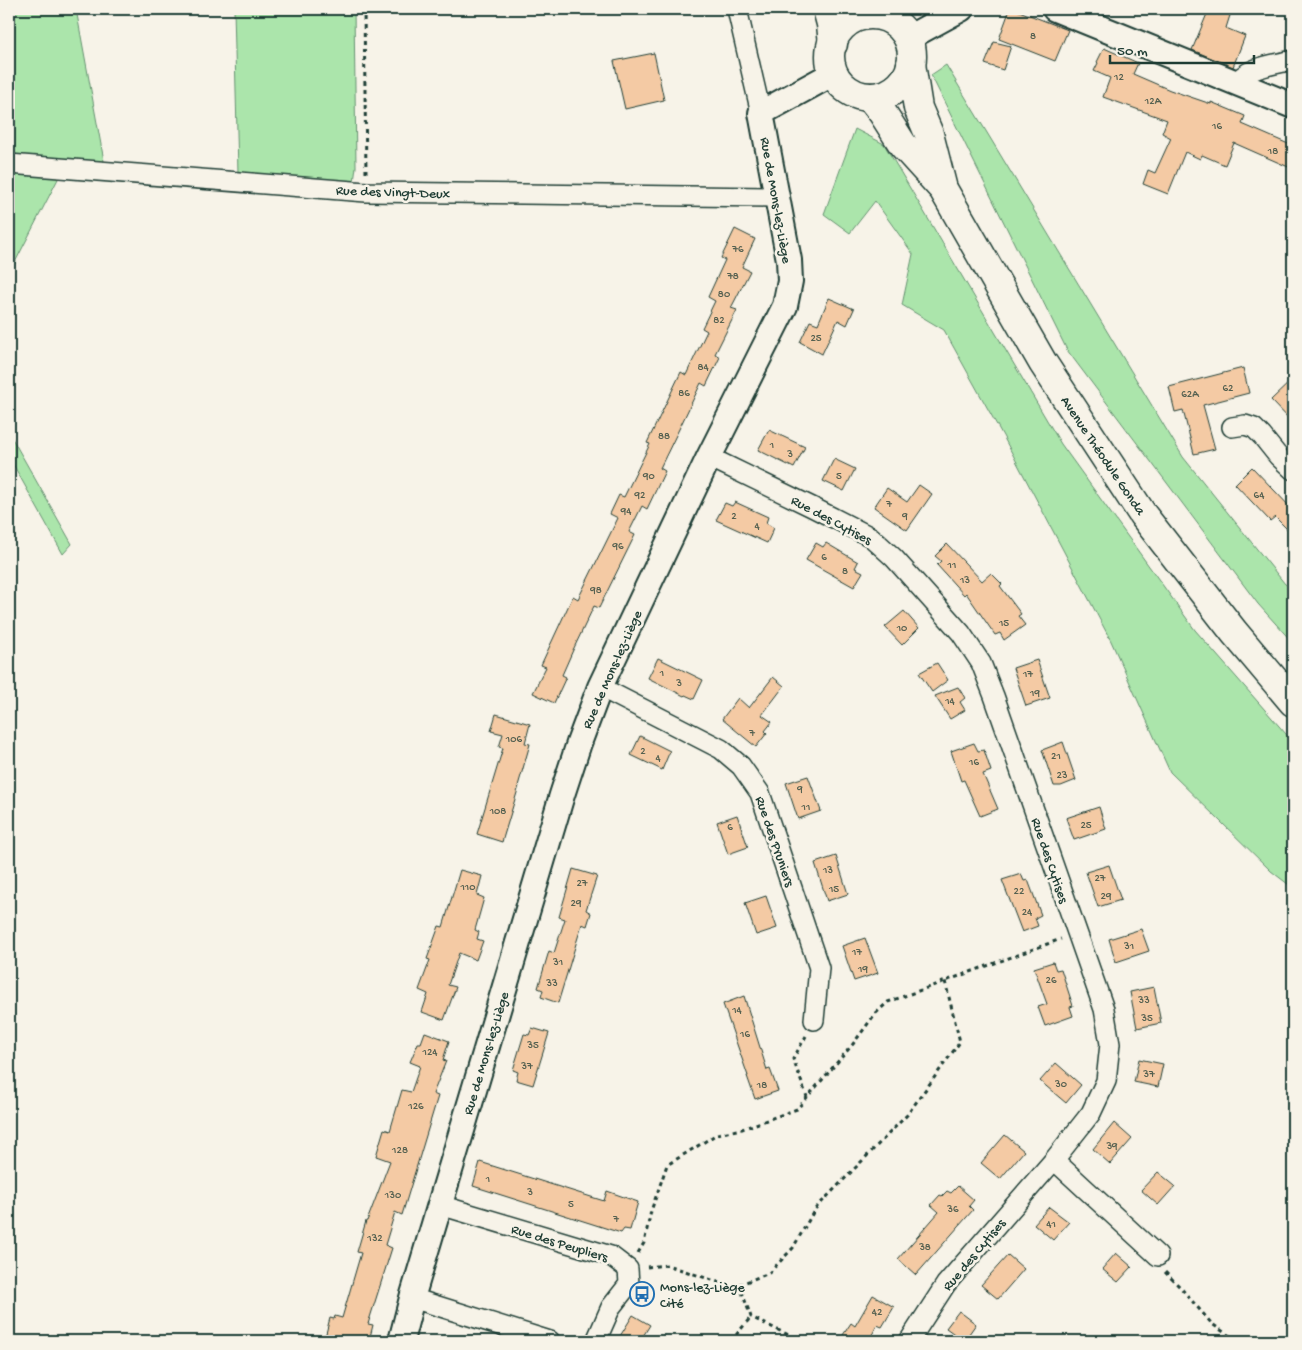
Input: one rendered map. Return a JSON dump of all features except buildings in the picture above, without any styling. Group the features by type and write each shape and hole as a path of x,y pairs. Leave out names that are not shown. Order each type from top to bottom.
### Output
{"main road":[{"path":"828,9 832,24 831,58 834,73 849,90 859,95 870,97 881,95 892,91 901,84 907,75 897,32 878,16 867,15 855,18 838,33 832,44"},
{"name":"Avenue Théodule Gonda","path":"897,32 943,189"},
{"name":"Avenue Théodule Gonda","path":"870,97 903,145 943,189 1043,364 1143,514 1234,632 1293,702"}],"street":[{"name":"Rue de Mons-lez-Liège","path":"401,1341 412,1298 579,742 600,687 709,457 785,306 790,281 788,260 761,113 737,9"},
{"path":"897,32 962,9"},
{"path":"1055,9 1293,106"},
{"path":"1238,83 1240,78 1250,71 1293,60"},
{"path":"761,113 834,73"},
{"name":"Rue des Vingt-Deux","path":"9,164 366,192 777,197"},
{"path":"1232,427 1245,425 1254,428 1293,470"},
{"name":"Rue des Cytises","path":"709,457 870,537 894,558 961,633 981,663 1104,1009 1110,1044 1106,1081 1091,1113 1054,1160 946,1284 909,1341"},
{"name":"Rue des Pruniers","path":"600,687 721,749 741,766 760,792 819,968 814,1020"},
{"path":"1054,1160 1158,1256"},
{"name":"Rue des Peupliers","path":"440,1205 611,1256 628,1269"},
{"path":"596,1341 611,1307 629,1284 628,1269"},
{"path":"412,1298 550,1341"}],"path":[{"path":"364,9 366,192"},
{"path":"628,1269 644,1243 651,1211 667,1165 717,1134 742,1129 796,1109 853,1044 875,1014 888,1002 1077,933"},
{"path":"628,1269 667,1265 733,1286 769,1273 793,1248 814,1209 907,1115 960,1042 945,981"},
{"path":"807,1097 793,1059 814,1020"},
{"path":"1158,1256 1163,1270 1212,1324 1237,1341"},
{"path":"739,1284 751,1317 801,1341"},
{"path":"731,1341 751,1317"}],"green space":[{"path":"9,9 76,9 104,161 9,157"},
{"path":"234,9 354,9 356,167 354,182 238,173"},
{"path":"946,65 1183,457 1285,584 1293,588 1293,643 1258,604 1067,350 931,75"},
{"path":"855,129 884,144 1061,444 1195,630 1293,742 1293,888 1271,871 1170,772 1111,641 1003,436 944,330 902,305 913,254 875,201 850,233 824,214"},
{"path":"9,169 60,175 9,274"},
{"path":"9,433 72,544 63,554 9,457"}],"place":[{"name":"Mons-lez-Liège Cité","path":"642,1294"}]}
